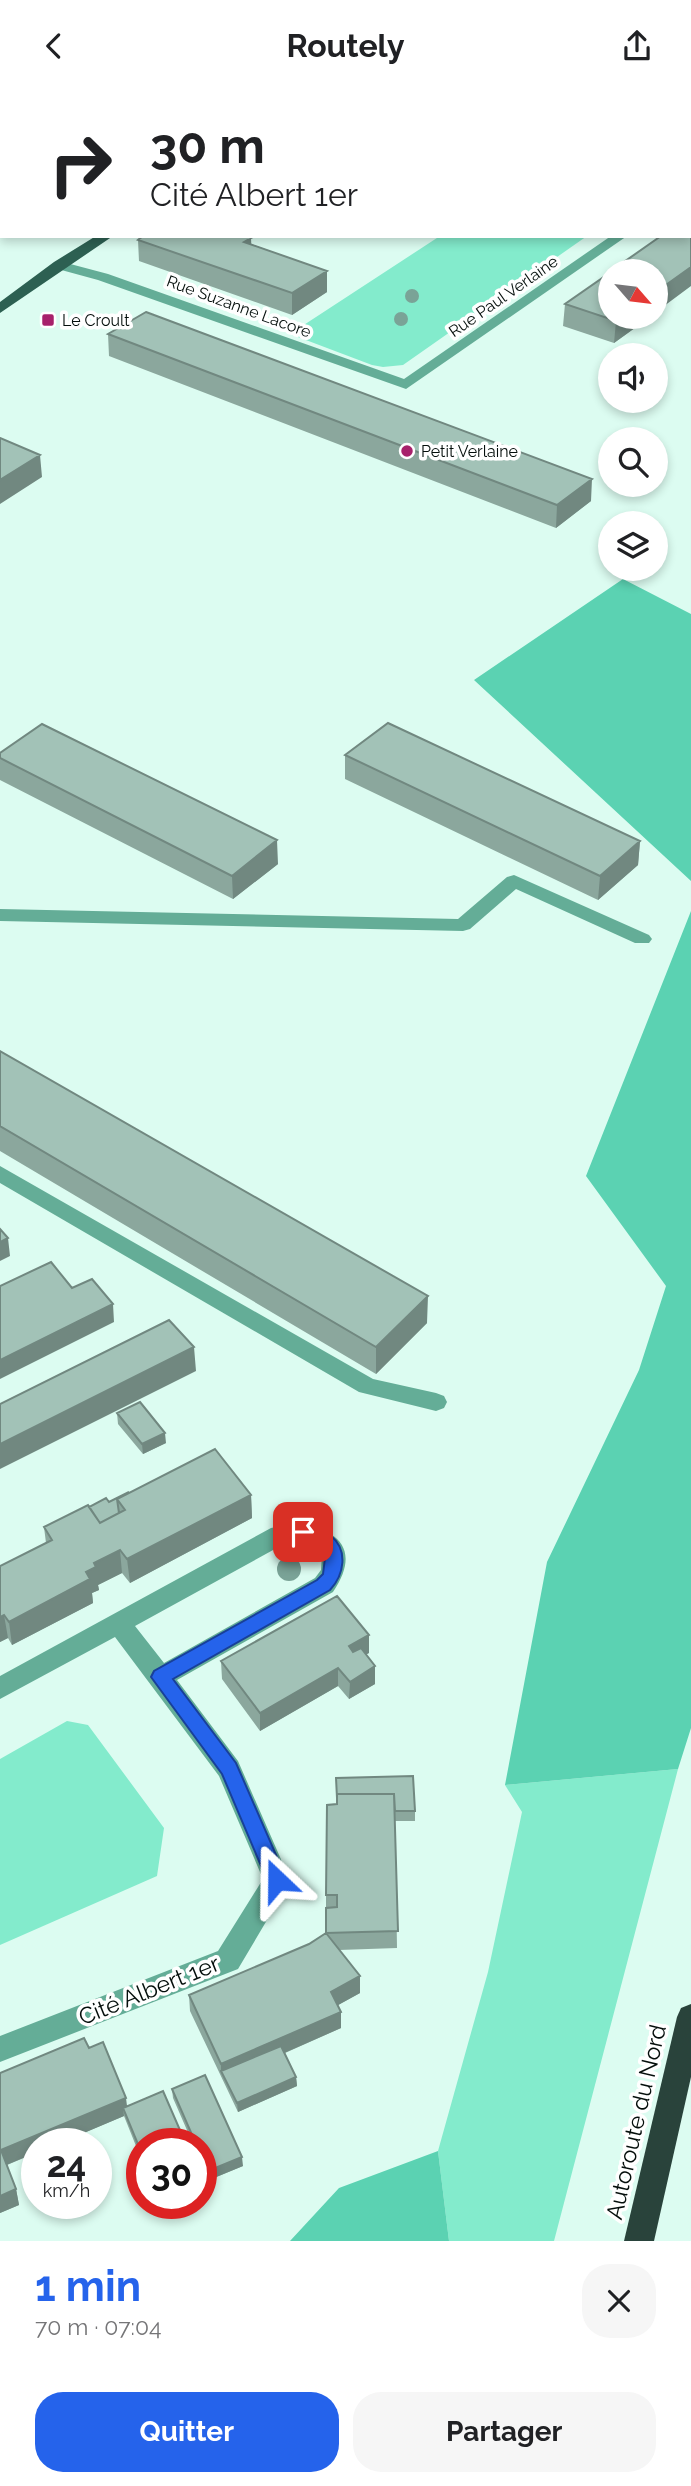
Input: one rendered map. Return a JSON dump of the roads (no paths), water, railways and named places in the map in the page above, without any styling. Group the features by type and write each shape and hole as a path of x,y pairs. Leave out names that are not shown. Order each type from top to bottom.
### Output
{"highway":[{"name":"Autoroute du Nord","path":"639,2241 691,2017"}],"main road":[{"path":"58,265 84,238"},
{"path":"0,309 58,265 104,238"}],"street":[{"name":"Rue Paul Verlaine","path":"406,385 617,238"},
{"name":"Rue Suzanne Lacore","path":"58,265 103,277 406,385"},
{"path":"0,915 463,925 514,881 642,939"},
{"path":"0,1173 367,1386 436,1402"},
{"path":"0,1688 279,1535 303,1532 324,1540 331,1548 335,1567 332,1576 324,1585 161,1677"},
{"name":"Cité Albert 1er","path":"0,2049 228,1960 277,1880 229,1769 120,1624"}],"place":[{"name":"Le Croult","path":"48,320"},
{"name":"Petit Verlaine","path":"407,451"}]}
